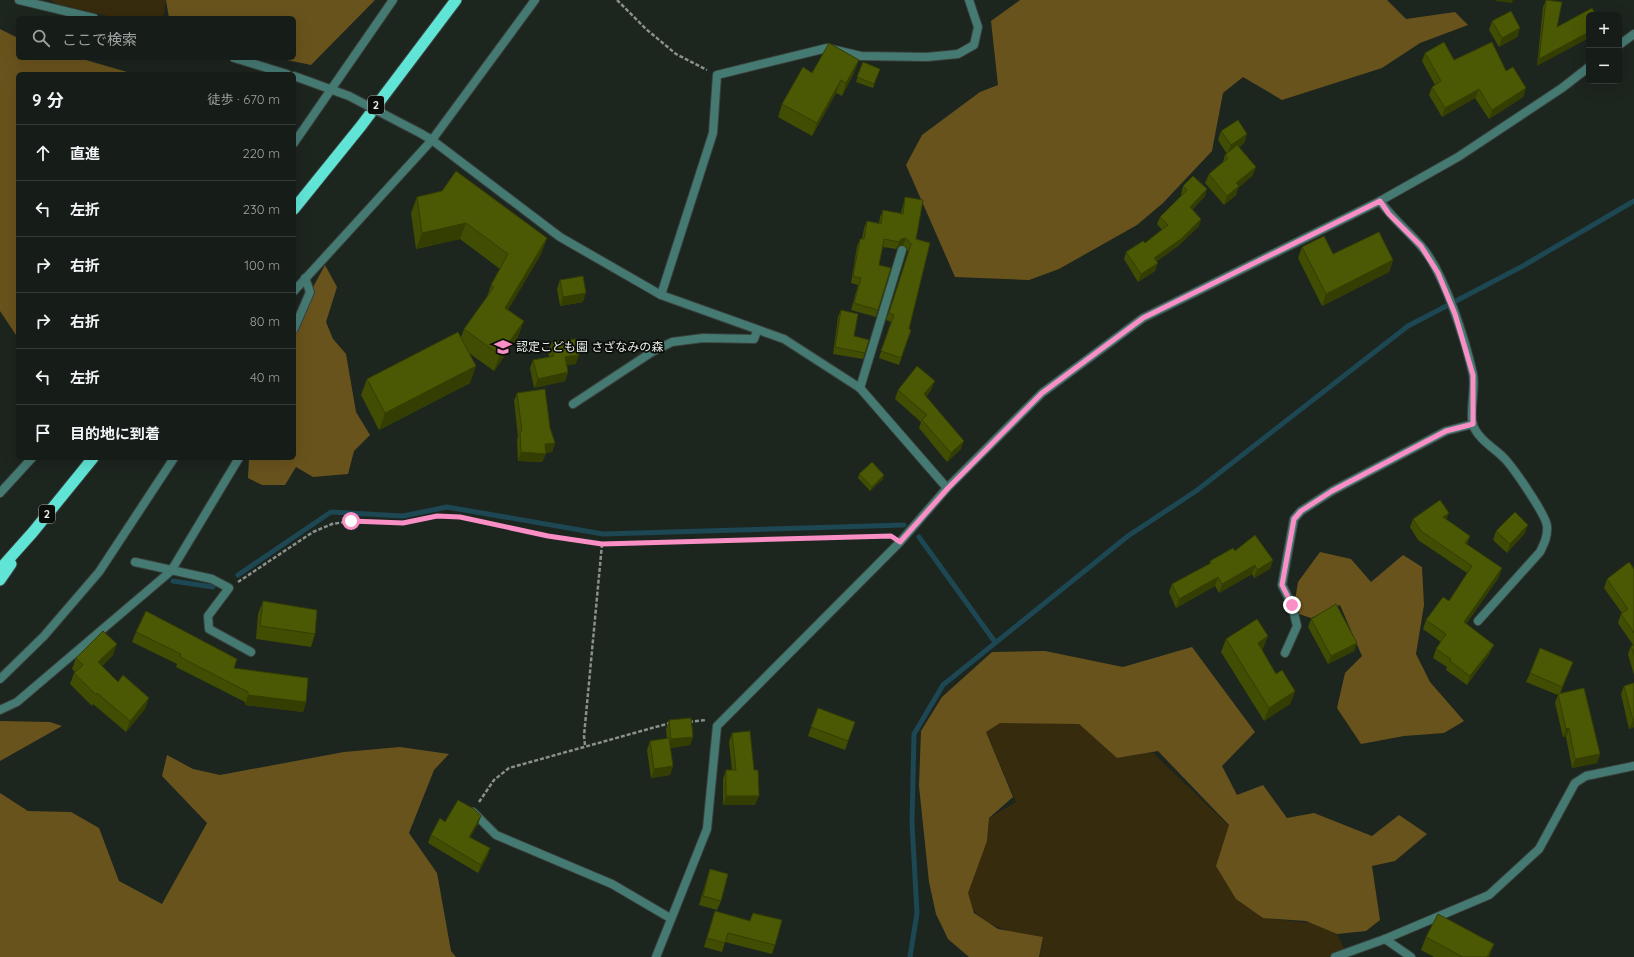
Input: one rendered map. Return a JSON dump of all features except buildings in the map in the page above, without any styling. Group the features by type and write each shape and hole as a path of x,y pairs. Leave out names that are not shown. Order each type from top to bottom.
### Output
{"highway":[{"name":"2","path":"296,207 361,126 456,0"},
{"name":"2","path":"0,569 33,532 91,460"},
{"path":"0,580 33,532"}],"street":[{"path":"19,0 86,16"},
{"path":"296,139 393,0"},
{"path":"296,289 432,140 535,0"},
{"path":"661,295 713,133 717,75 827,48 862,56 927,56 958,54 974,45 978,27 969,0"},
{"path":"1622,43 1634,34"},
{"path":"241,60 280,72"},
{"path":"656,957 670,918 707,829 717,726 900,542 948,488 1042,393 1143,318 1380,201 1458,157 1562,88 1586,70"},
{"path":"296,77 349,96 432,140 560,237 661,295 758,331 784,339 860,388 948,488"},
{"path":"1380,201 1389,214 1421,246 1438,273 1455,314 1473,375 1473,424 1479,435 1505,459 1544,515 1547,526 1546,539 1540,552 1478,621"},
{"path":"860,388 902,250"},
{"path":"296,324 310,292 305,278"},
{"path":"572,404 652,352 672,342 702,338 754,339 758,331"},
{"path":"1285,653 1297,626 1292,605 1282,585 1294,519 1301,511 1332,491 1446,431 1473,424"},
{"path":"0,493 30,460"},
{"path":"0,679 44,636 99,572 173,460"},
{"path":"0,710 17,702 171,571 238,460"},
{"path":"135,562 212,579 229,588 208,616 209,629 251,652"},
{"path":"1335,957 1386,940 1489,895 1539,848 1575,783 1586,776 1634,766"},
{"path":"473,812 496,836 612,884 670,918"},
{"path":"1386,940 1411,957"}],"path":[{"path":"617,0 646,29 676,54 717,75"},
{"path":"229,588 313,532 332,524 351,521 403,523 437,516 460,517 548,536 602,544 891,536 900,542"},
{"path":"585,746 585,729 602,544"},
{"path":"685,722 708,720 717,726"},
{"path":"473,812 494,780 509,768 663,724 678,723"}],"shaded area":[{"path":"51,0 166,0 163,16 108,16 57,4"},
{"path":"166,0 375,0 311,65 287,60 296,60 296,16 169,16"},
{"path":"1020,0 1387,0 1406,19 1455,12 1468,25 1420,43 1382,68 1282,100 1243,77 1223,93 1212,151 1163,203 1137,225 1059,269 1029,280 955,277 906,165 922,135 980,92 998,85 991,21"},
{"path":"0,29 16,37 16,60 86,60 127,72 16,72 16,335 0,311"},
{"path":"325,265 337,287 326,322 333,339 346,354 356,412 370,435 354,451 348,474 313,477 296,467 285,485 262,485 248,478 249,460 296,460 296,329 305,302"},
{"path":"1320,552 1351,559 1371,582 1403,555 1422,567 1424,605 1416,654 1430,682 1464,721 1444,733 1404,736 1361,744 1337,708 1345,673 1362,656 1340,605 1311,618 1293,612 1298,582"},
{"path":"1192,647 1255,732 1222,766 1237,795 1263,785 1287,818 1314,813 1372,836 1399,815 1427,834 1395,861 1372,866 1380,920 1366,931 1337,934 1306,921 1263,918 1236,899 1216,866 1229,825 1158,751 1117,758 1079,724 1000,723 986,732 1013,797 989,818 987,841 968,893 974,913 998,929 1043,937 1039,957 969,957 948,939 936,914 929,882 919,786 921,731 942,697 992,652 1045,651 1123,667"},
{"path":"0,721 50,722 62,726 0,761"},
{"path":"1000,722 1079,724 1117,758 1152,752 1229,826 1216,866 1264,918 1311,923 1337,934 1348,957 1040,957 1043,937 1007,930 989,923 980,917 963,897 987,841 989,818 1016,802 986,732"},
{"path":"400,747 449,754 434,770 409,833 437,873 451,951 456,957 0,957 0,793 28,811 71,812 99,828 119,881 162,904 207,823 162,776 167,755 193,769 220,775 344,752"}],"waterway":[{"path":"910,957 917,913 912,823 914,734 943,685 1128,536 1196,491 1408,326 1521,267 1634,201"},
{"path":"238,575 331,512 403,516 447,507 603,534 904,525"},
{"path":"919,537 995,642"},
{"path":"173,581 213,587"}],"place":[{"name":"認定こども園 さざなみの森","path":"503,347"}],"route":[{"path":"351,521 403,523 437,516 454,516 548,536 602,544 891,536 900,542 948,488 1042,393 1143,318 1380,201 1389,214 1421,246 1438,273 1455,314 1473,375 1473,424 1446,431 1332,491 1301,511 1294,519 1282,585 1292,605"}]}
